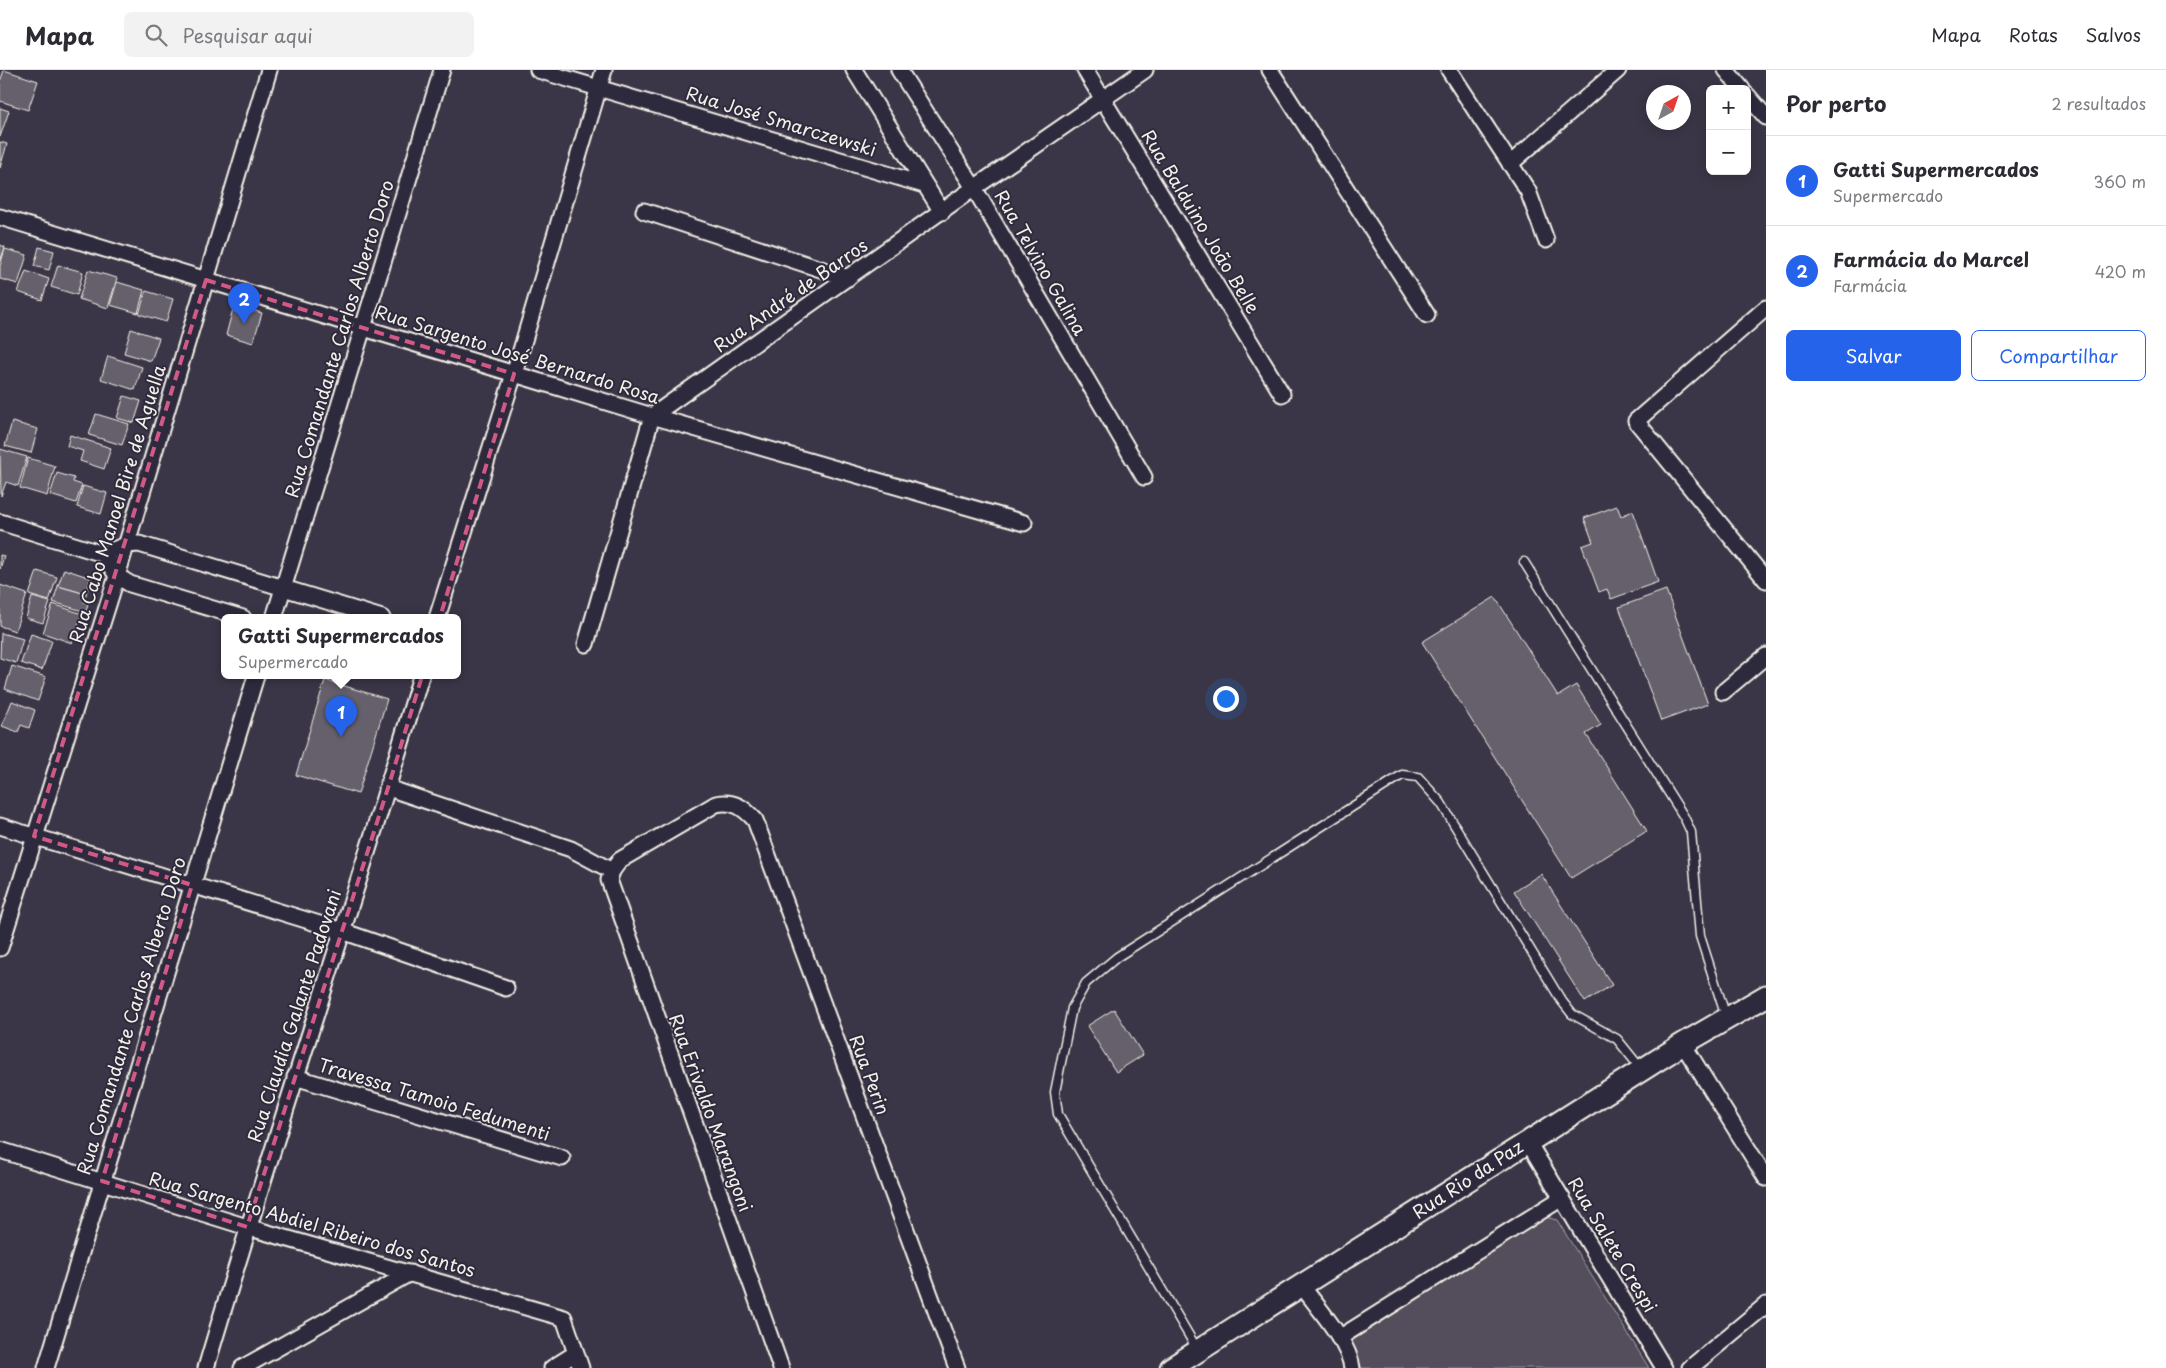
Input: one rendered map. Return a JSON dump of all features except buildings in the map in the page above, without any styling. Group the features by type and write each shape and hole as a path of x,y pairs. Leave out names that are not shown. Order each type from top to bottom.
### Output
{"main road":[{"name":"Rua Rio da Paz","path":"1171,1368 1683,1044 1766,996"}],"street":[{"name":"Rua Cabo Manoel Bire de Aguella","path":"0,948 117,576 269,70"},
{"name":"Rua Comandante Carlos Alberto Doro","path":"275,614 442,70"},
{"name":"Rua José Smarczewski","path":"538,70 924,185"},
{"path":"438,614 514,374 604,70"},
{"path":"854,70 942,212"},
{"name":"Rua Telvino Galina","path":"899,70 974,188 1144,477"},
{"name":"Rua Balduino João Belle","path":"1085,70 1282,394"},
{"name":"Rua André de Barros","path":"652,416 974,188 1146,70"},
{"path":"1270,70 1427,315"},
{"path":"1449,70 1528,191 1546,240"},
{"path":"1510,164 1618,70"},
{"path":"1726,70 1739,85"},
{"path":"1751,100 1766,117"},
{"path":"644,211 848,278"},
{"name":"Rua Sargento José Bernardo Rosa","path":"0,217 652,416 1024,523"},
{"path":"1766,308 1636,421 1766,580"},
{"path":"586,644 652,416"},
{"path":"0,522 102,554 126,545 139,544 368,614"},
{"path":"102,554 117,576 130,584 231,614"},
{"path":"1723,692 1766,656"},
{"name":"Rua Comandante Carlos Alberto Doro","path":"46,1368 255,679"},
{"name":"Rua Claudia Galante Padovani","path":"206,1368 247,1227 388,788 420,679"},
{"path":"388,788 572,849 612,871"},
{"name":"Rua Perin","path":"612,871 620,860 716,804 735,804 745,809 755,820 957,1368"},
{"path":"0,826 342,931 506,988"},
{"name":"Rua Erivaldo Marangoni","path":"612,871 609,880 610,889 781,1368"},
{"path":"1683,1044 1766,1178"},
{"name":"Travessa Tamoio Fedumenti","path":"295,1077 562,1158"},
{"name":"Rua Salete Crespi","path":"1528,1142 1664,1368"},
{"name":"Rua Sargento Abdiel Ribeiro dos Santos","path":"0,1150 247,1227 564,1318 581,1368"},
{"path":"1339,1338 1562,1198"},
{"path":"242,1368 410,1274"},
{"path":"1302,1286 1339,1338 1351,1361 1352,1368"},
{"path":"1690,1368 1766,1305"},
{"path":"552,1368 576,1353"}],"lane":[{"path":"1524,562 1691,832 1700,936 1726,1018"},
{"path":"1198,1351 1058,1114 1055,1092 1072,1008 1086,983 1116,957 1386,785 1402,775 1418,777 1441,803 1572,1014 1617,1039 1642,1070"}],"highlighted area":[{"path":"206,280 514,374 388,788 247,1227 102,1181 192,885 34,836"}],"shaded area":[{"path":"1545,1217 1557,1220 1649,1368 1361,1368 1351,1346 1353,1340"}],"place":[{"name":"Farmácia do Marcel","path":"244,324"},
{"name":"Gatti Supermercados","path":"341,737"}]}
